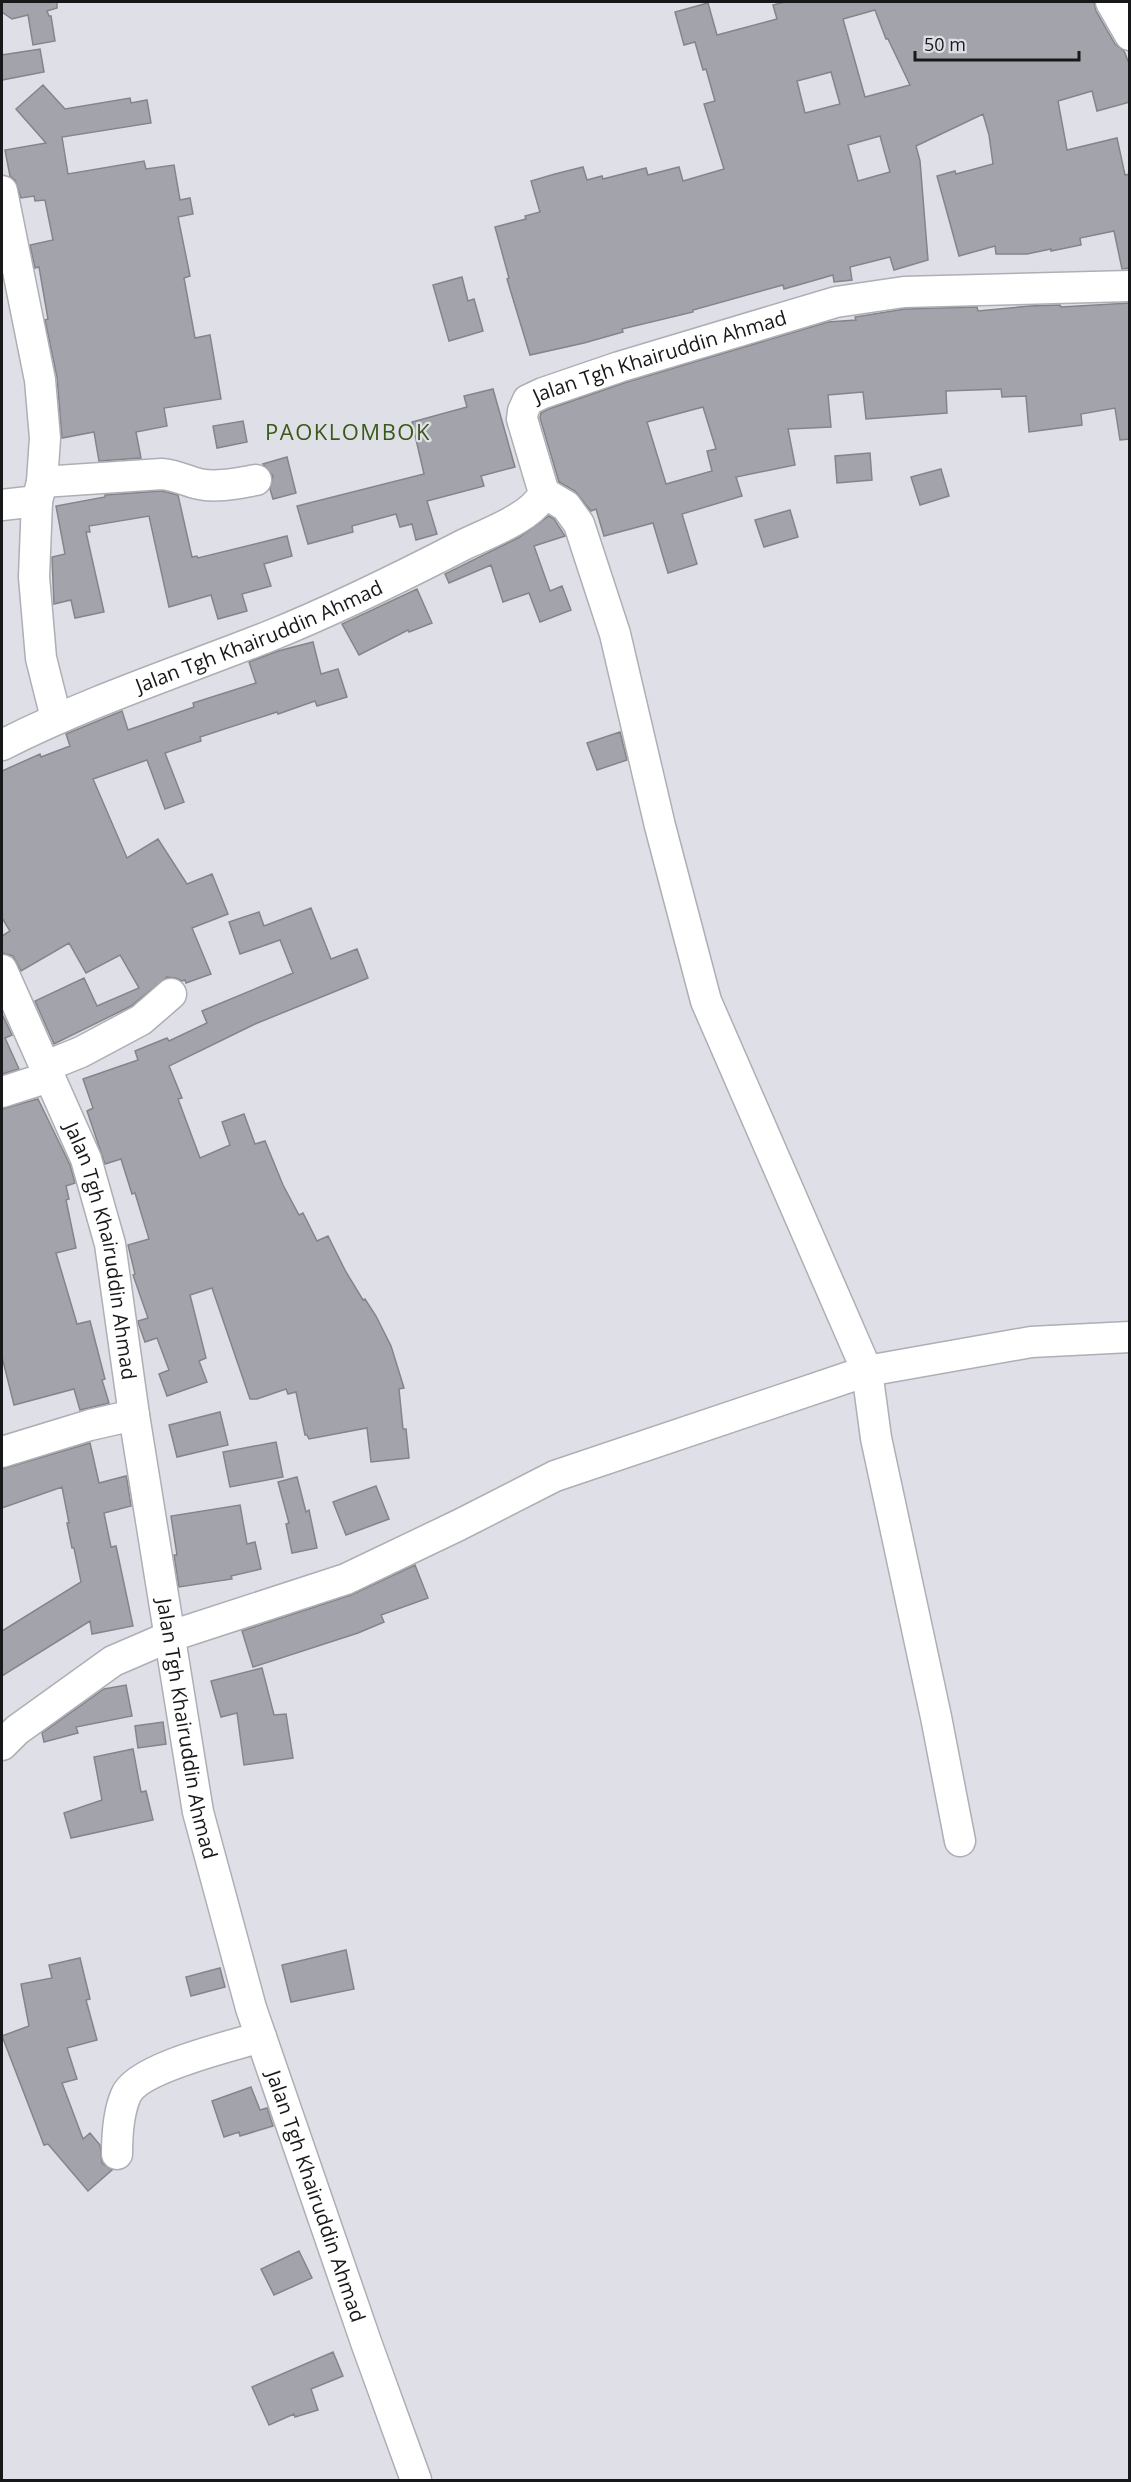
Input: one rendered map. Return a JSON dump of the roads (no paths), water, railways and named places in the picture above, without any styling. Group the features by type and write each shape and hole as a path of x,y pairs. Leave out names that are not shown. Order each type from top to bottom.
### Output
{"street":[{"path":"1111,2 1130,35"},
{"path":"2,190 40,380 45,438 34,577 41,658 56,718"},
{"name":"Jalan Tgh Khairuddin Ahmad","path":"2,745 56,718 270,636 405,575 518,518 538,504 544,493 522,419 528,400 619,367 836,302 904,292 1130,286"},
{"path":"2,505 39,492 162,474 179,476 195,484 206,486 256,480"},
{"path":"544,493 566,506 579,524 615,634 660,826 706,1001 867,1371 878,1449 936,1717 960,1842"},
{"name":"Jalan Tgh Khairuddin Ahmad","path":"2,970 86,1159 110,1244 198,1812 251,2008 416,2481"},
{"path":"2,1092 46,1072 141,1020 171,994"},
{"path":"2,1745 17,1730 113,1661 171,1636 346,1579 555,1476 867,1371 1031,1342 1130,1337"},
{"path":"2,1452 135,1414"},
{"path":"117,2154 117,2131 127,2092 150,2074 186,2059 261,2037"}],"district":[{"name":"PAOKLOMBOK","path":"348,432"}]}
